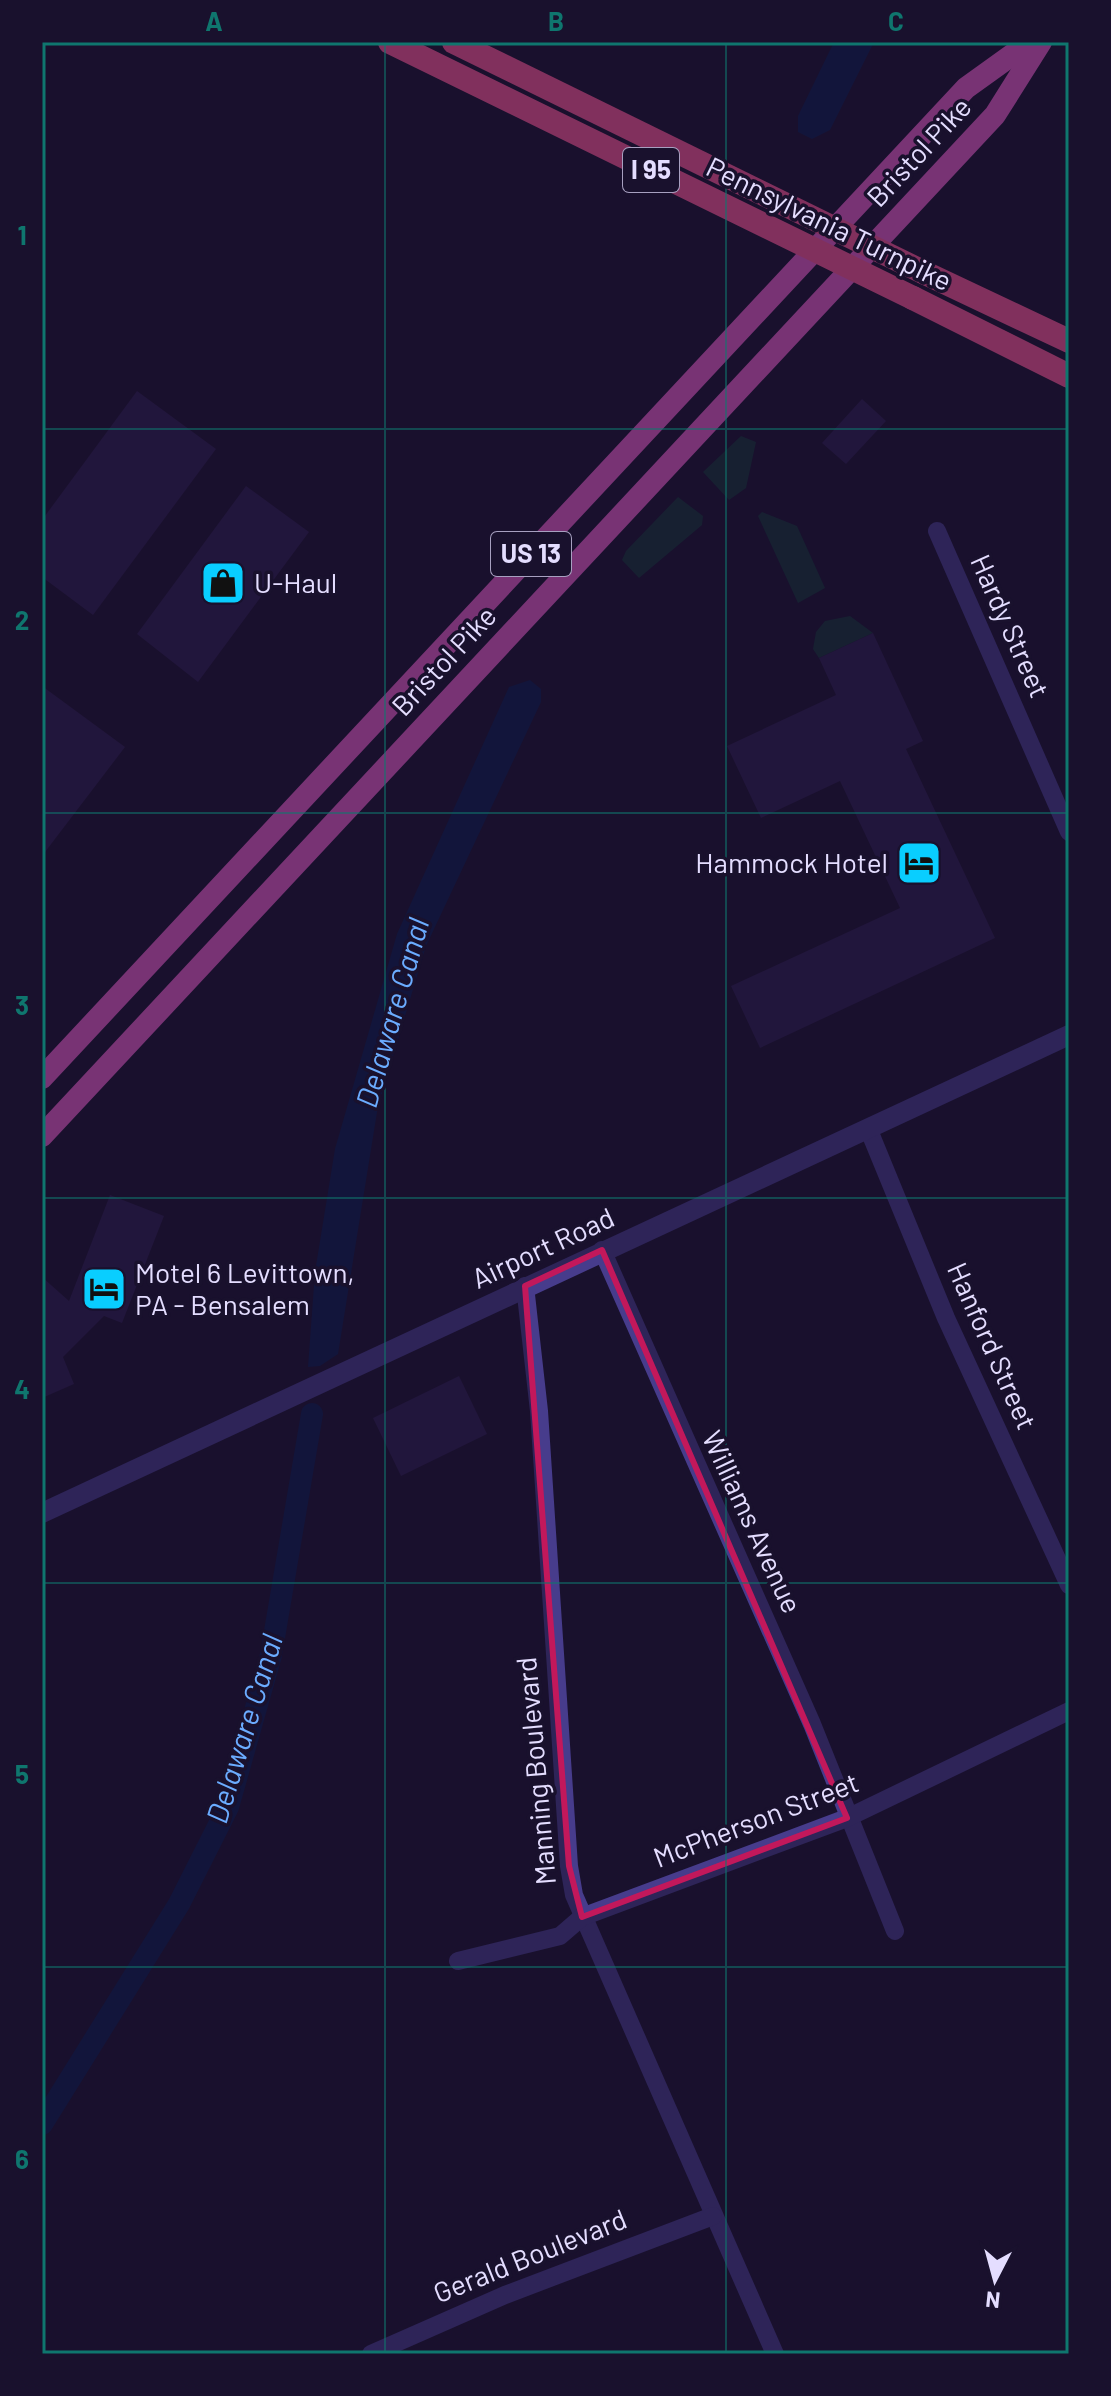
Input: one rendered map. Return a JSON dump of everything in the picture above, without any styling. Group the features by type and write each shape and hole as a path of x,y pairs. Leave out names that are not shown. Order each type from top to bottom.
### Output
{"highway":[{"name":"Pennsylvania Turnpike","path":"390,42 1069,376"},
{"name":"Pennsylvania Turnpike","path":"454,42 1069,341"},
{"name":"Bristol Pike","path":"42,1078 966,88 1030,42"},
{"name":"Bristol Pike","path":"42,1136 995,115 1041,42"}],"street":[{"name":"Hardy Street","path":"937,531 1069,832"},
{"name":"Airport Road","path":"42,1513 283,1404 525,1286 1069,1035"},
{"name":"Hanford Street","path":"868,1128 946,1318 1069,1585"},
{"name":"Williams Avenue","path":"602,1250 812,1724 847,1818 895,1931"},
{"name":"Manning Boulevard","path":"525,1286 539,1411 569,1866 582,1917 775,2354"},
{"name":"McPherson Street","path":"458,1961 560,1936 582,1917 847,1818 1069,1711"},
{"name":"Gerald Boulevard","path":"371,2354 532,2283 713,2216"}],"highlighted area":[{"path":"602,1250 847,1818 582,1917 569,1866 525,1286"}],"green space":[{"path":"741,436 756,442 746,488 729,500 703,472"},
{"path":"678,497 703,516 702,525 639,578 622,560 626,551"},
{"path":"762,512 797,526 825,588 798,603 758,516"},
{"path":"850,616 873,633 819,658 813,649 816,632 825,621"}],"water":[{"path":"834,42 874,42 830,130 812,139 798,132 798,116"},
{"path":"530,680 541,689 541,702 426,946 378,1106 338,1354 320,1366 308,1367 315,1272 335,1149 397,934 509,687"}],"building":[{"path":"137,391 216,449 93,615 42,577 42,520"},
{"path":"862,399 886,421 846,464 822,443"},
{"name":"U-Haul","path":"246,486 309,532 198,682 137,634"},
{"name":"Hammock Hotel","path":"873,633 923,741 906,749 995,938 760,1048 731,986 900,908 840,781 761,818 727,746 836,695 819,658"},
{"path":"42,686 125,747 42,856"},
{"name":"Motel 6 Levittown, PA - Bensalem","path":"110,1195 164,1216 122,1323 104,1316 63,1357 74,1384 42,1398 42,1277 69,1301"},
{"path":"459,1376 487,1434 401,1476 373,1418"}],"waterway":[{"name":"Delaware Canal","path":"42,2124 179,1904 228,1807 271,1655 312,1414"}],"place":[{"name":"U-Haul","path":"223,583"},
{"name":"Hammock Hotel","path":"919,863"},
{"name":"Motel 6 Levittown, PA - Bensalem","path":"104,1289"}]}
